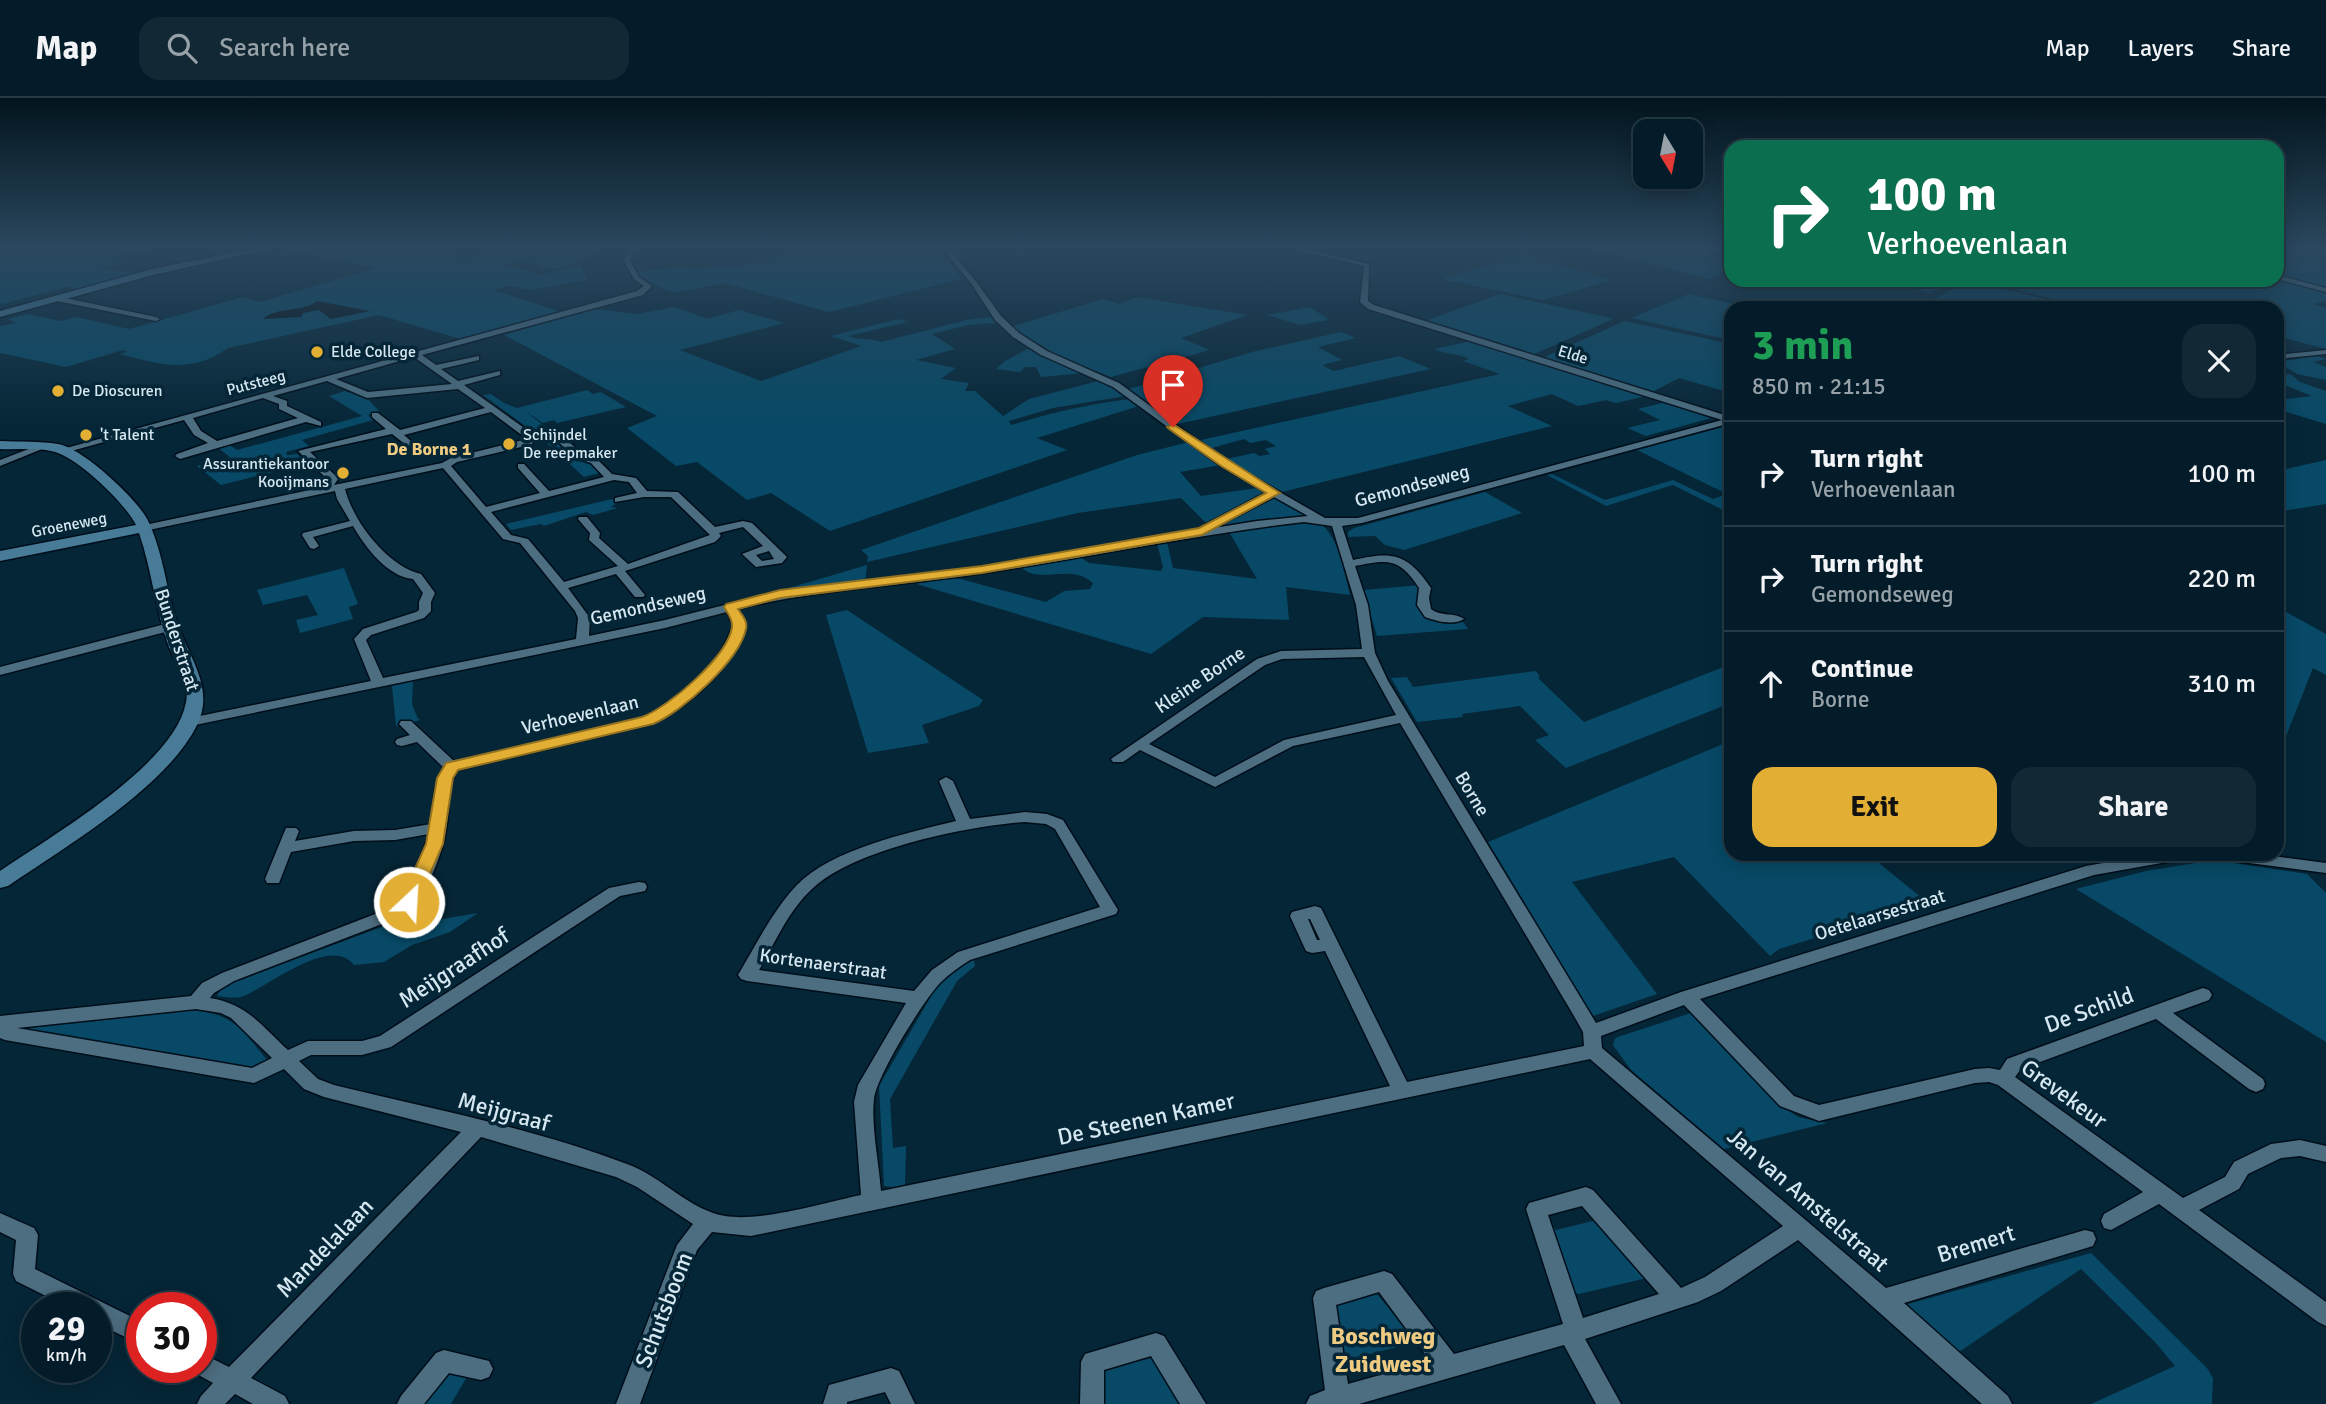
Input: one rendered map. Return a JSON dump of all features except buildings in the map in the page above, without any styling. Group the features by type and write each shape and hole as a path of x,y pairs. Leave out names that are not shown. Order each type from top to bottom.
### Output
{"street":[{"path":"0,314 26,307"},
{"path":"95,307 156,319"},
{"name":"Putsteeg","path":"64,450 587,307"},
{"path":"991,307 1004,326 1044,352 1116,385 1224,464 1321,519"},
{"name":"Elde","path":"1371,307 1724,418"},
{"path":"2284,356 2326,352"},
{"path":"415,354 531,437 553,433 581,457 594,461 609,476 632,480 644,494"},
{"path":"434,368 476,358"},
{"path":"327,378 367,395 458,385 497,373"},
{"path":"263,396 284,403 282,407 318,424"},
{"path":"378,683 360,639 367,632 420,615 425,611 429,593 417,576 407,575 372,548 342,499 328,482 333,479 303,452 493,409"},
{"path":"375,415 415,449"},
{"path":"185,417 190,420 197,433 216,444"},
{"path":"180,456 309,418"},
{"name":"Gemondseweg","path":"190,722 665,624 780,594 982,570 1202,531 1321,519 1336,523 1365,520 1724,422"},
{"path":"144,528 422,469 527,443 533,440 531,437"},
{"name":"Bunderstraat","path":"0,445 64,450 76,457 137,513 144,528 169,627 197,699 190,722"},
{"path":"0,463 42,447"},
{"path":"450,461 507,537 524,541 584,618 582,641"},
{"path":"521,466 547,494"},
{"path":"486,510 614,477"},
{"path":"1202,531 1274,493"},
{"path":"560,587 711,540 716,536 674,494 644,494 619,500"},
{"path":"583,519 595,533 593,538 602,548 611,551 639,595"},
{"path":"314,546 307,535 356,522"},
{"name":"Borne","path":"1336,523 1362,605 1369,653 1403,718 1593,1042"},
{"path":"713,531 748,525 770,547"},
{"name":"Groeneweg","path":"0,556 144,528"},
{"path":"1348,564 1385,556 1405,562 1415,571 1425,589 1421,602 1423,608 1438,618 1458,619"},
{"name":"Verhoevenlaan","path":"452,767 647,721 665,714 726,656 739,629 739,621 730,607"},
{"path":"0,671 169,627"},
{"name":"Kleine Borne","path":"1118,759 1261,662 1281,655 1369,653"},
{"path":"1139,744 1214,783 1289,743 1403,718"},
{"path":"0,881 122,795 156,766 190,722"},
{"path":"196,1002 208,988 228,977 402,910 409,902 429,859 438,828 445,778 452,767 406,724"},
{"path":"402,742 419,737"},
{"path":"946,781 965,824"},
{"name":"Kortenaerstraat","path":"872,1202 864,1102 867,1085 918,998 940,971 964,956 1110,910 1061,826 1050,819 1028,816 965,824 862,852 811,880 793,902 747,975 918,998"},
{"path":"285,848 354,836 395,835 438,828"},
{"path":"273,879 291,831"},
{"name":"Oetelaarsestraat","path":"1593,1042 1687,997 2092,870 2144,861"},
{"path":"2272,861 2326,868"},
{"name":"Meijgraafhof","path":"285,1058 308,1048 362,1048 385,1042 615,892 639,887"},
{"path":"1330,944 1402,1091"},
{"name":"De Schild","path":"2004,1079 2014,1064 2203,995"},
{"name":"Grevekeur","path":"1687,997 1777,1092 1801,1108 1819,1113 1975,1076 1989,1075 2004,1079 2021,1088 2158,1194 2326,1315"},
{"name":"Meijgraaf","path":"285,1058 261,1073 245,1075 5,1033 3,1023 196,1002 224,1007 237,1013 285,1058 311,1084 331,1092 477,1129 624,1171 663,1191 708,1221"},
{"name":"De Schild","path":"2158,1011 2256,1084"},
{"name":"De Steenen Kamer","path":"708,1221 730,1227 751,1227 1402,1091 1593,1042"},
{"name":"Jan van Amstelstraat","path":"1593,1042 1798,1228 1883,1299 2000,1404"},
{"name":"Mandelalaan","path":"209,1404 477,1129"},
{"path":"2181,1209 2232,1183 2241,1168 2278,1150 2300,1148 2326,1154"},
{"path":"2111,1221 2158,1194"},
{"path":"1609,1404 1572,1331 1535,1209 1586,1196 1677,1298"},
{"name":"Schutsboom","path":"628,1404 688,1245 708,1221"},
{"path":"0,1222 27,1235 24,1274 60,1292"},
{"path":"1449,1367 1384,1281 1324,1298 1328,1401 1449,1367 1572,1331 1677,1298 1713,1284 1798,1228"},
{"name":"Bremert","path":"1883,1299 2085,1239"},
{"path":"1092,1404 1093,1362 1156,1344 1194,1404"},
{"path":"409,1404 444,1361 481,1369"},
{"path":"217,1372 277,1404"},
{"path":"835,1404 837,1393 891,1379 904,1404"}],"shaded area":[{"path":"208,307 546,307 565,313 464,340 379,315 228,348 201,362 175,365 119,354 127,352 123,350 66,367 0,353 0,326 16,323 8,319 28,314 60,321 76,317 129,329"},
{"path":"304,307 349,307 370,311 331,319 319,310 303,313 301,317 263,319 275,312"},
{"path":"675,307 707,319 739,310 784,323 680,350 761,381 861,346 831,336 899,319 907,322 848,336 881,342 967,320 991,317 996,323 968,325 932,334 955,349 916,360 956,368 941,379 969,383 965,391 975,391 1003,416 1029,399 1102,380 1126,396 1053,408 1009,421 1011,425 1070,409 1115,401 1130,399 1139,406 1037,438 1067,450 830,531 771,493 747,500 697,462 676,466 627,428 657,416 504,335 593,309 637,314"},
{"path":"811,307 849,307 829,312"},
{"path":"1077,307 1198,307 1247,315 1181,338 1210,350 1111,377 1060,357 1010,327"},
{"path":"1310,307 1329,320 1300,325 1268,315"},
{"path":"1464,307 1559,307 1613,319 1532,355 1425,321"},
{"path":"1658,307 1724,307 1724,336 1721,338 1631,318"},
{"path":"2284,307 2326,308 2326,349 2284,338"},
{"path":"1625,321 1724,342 1724,391 1679,378 1652,392 1542,358"},
{"path":"1341,332 1356,338 1318,347 1342,360 1322,365 1334,371 1399,356 1431,369 1177,424 1129,389 1252,352"},
{"path":"1471,341 1647,396 1616,403 1606,400 1578,406 1552,394 1508,406 1552,426 1282,492 1227,459 1254,453 1260,456 1270,454 1265,449 1276,446 1266,440 1250,443 1244,439 1212,448 1201,440 1500,374 1463,361 1469,359 1465,357 1434,349"},
{"path":"1031,347 1085,373 1041,377 1036,367 1025,367 1020,372 996,369"},
{"path":"2317,356 2326,359 2313,362 2326,367 2326,380 2297,374 2284,366 2284,361"},
{"path":"2290,374 2300,382 2326,391 2326,424 2284,411 2284,399 2312,396 2284,385 2284,375"},
{"path":"587,390 593,394 601,392 626,407 557,423 554,420 543,423 524,410 547,428 532,431 483,395 491,394 517,408"},
{"path":"345,391 367,398 379,411 368,415 373,420 302,440 309,446 286,452 287,455 297,454 306,464 221,485 197,466 230,457 217,447 228,444 237,450 362,416 329,396"},
{"path":"1666,402 1715,417 1646,436 1627,428 1660,420 1638,409"},
{"path":"1724,427 1724,493 1637,450"},
{"path":"551,435 583,462 590,461 603,472 584,477 541,438"},
{"path":"1189,442 1221,465 1180,472 1201,496 1257,488 1263,492 1206,523 1181,498 1078,513 867,562 868,556 861,550 1137,455"},
{"path":"2326,460 2326,504 2284,511 2284,469"},
{"path":"1552,474 1605,500 1673,480 1713,499 1724,495 1724,510 1673,485 1606,506 1547,475"},
{"path":"1485,492 1522,513 1404,550 1385,545 1375,536 1348,537 1348,532 1354,528"},
{"path":"1273,497 1311,516 1224,526 1223,524"},
{"path":"612,499 617,503 611,507 618,508 593,515 586,512 544,526 541,524 511,530 506,524"},
{"path":"1315,522 1329,532 1334,542 1350,595 1286,587 1289,620 1203,617 1151,654 910,582 953,577 1046,602 1064,591 1090,589 1093,583 1076,574 1031,573 1023,569 1024,565 1079,556 1089,563 1161,571 1163,567 1157,543 1167,542 1173,568 1257,579 1229,532"},
{"path":"867,565 865,583 785,592 789,588"},
{"path":"344,568 358,604 349,607 353,619 300,633 296,620 318,615 307,595 263,605 257,590"},
{"path":"1421,585 1418,608 1421,613 1438,620 1463,622 1468,629 1377,636 1363,590"},
{"path":"847,610 983,700 979,706 922,725 929,743 868,753 826,615"},
{"path":"2284,611 2326,634 2326,675 2313,668 2284,741"},
{"path":"1724,667 1724,706 1566,768 1535,740 1549,735 1520,706 1462,714 1463,717 1417,722 1391,678 1407,677 1413,687 1536,671 1540,677 1538,678 1584,722"},
{"path":"413,681 412,704 418,719 421,720 396,726 392,686"},
{"path":"1724,744 1724,861 1877,861 1928,903 1779,949 1770,956 1674,857 1572,882 1657,994 1593,1016 1488,842"},
{"path":"2221,861 2307,874 2326,893 2326,1042 2076,889 2146,871"},
{"path":"478,913 450,932 412,945 384,962 354,965 344,957 316,959 244,996 217,996 221,989 239,980 395,922 413,924"},
{"path":"974,960 975,966 957,981 890,1099 893,1148 906,1146 905,1185 884,1186 879,1086 944,974 950,968"},
{"path":"194,1010 229,1020 244,1032 267,1060 258,1069 21,1032 24,1028"},
{"path":"1694,1012 1776,1102 1798,1117 1827,1123 1724,1149 1631,1070 1613,1045 1615,1038"},
{"path":"1586,1205 1647,1278 1579,1294 1567,1290 1548,1218 1556,1230 1593,1221"},
{"path":"2091,1253 2207,1368 2213,1378 2212,1404 2091,1404 2175,1366 2155,1342 2081,1269 1959,1352 1911,1311 1908,1304"},
{"path":"1377,1294 1417,1342 1342,1361 1333,1307"},
{"path":"1152,1358 1182,1404 1100,1404 1100,1370"},
{"path":"454,1363 471,1370 451,1404 423,1404"}],"place":[{"name":"Elde College","path":"317,352"},
{"name":"De Dioscuren","path":"58,391"},
{"name":"'t Talent","path":"86,435"},
{"name":"Schijndel De reepmaker","path":"509,444"},
{"name":"Assurantiekantoor Kooijmans","path":"343,473"}],"district":[{"name":"De Borne 1","path":"429,449"},
{"name":"Boschweg Zuidwest","path":"1383,1350"}],"route":[{"path":"409,902 435,844 448,770 647,721 665,714 726,656 739,629 739,621 730,607 780,594 982,570 1202,531 1274,493 1224,464 1173,427"}]}
